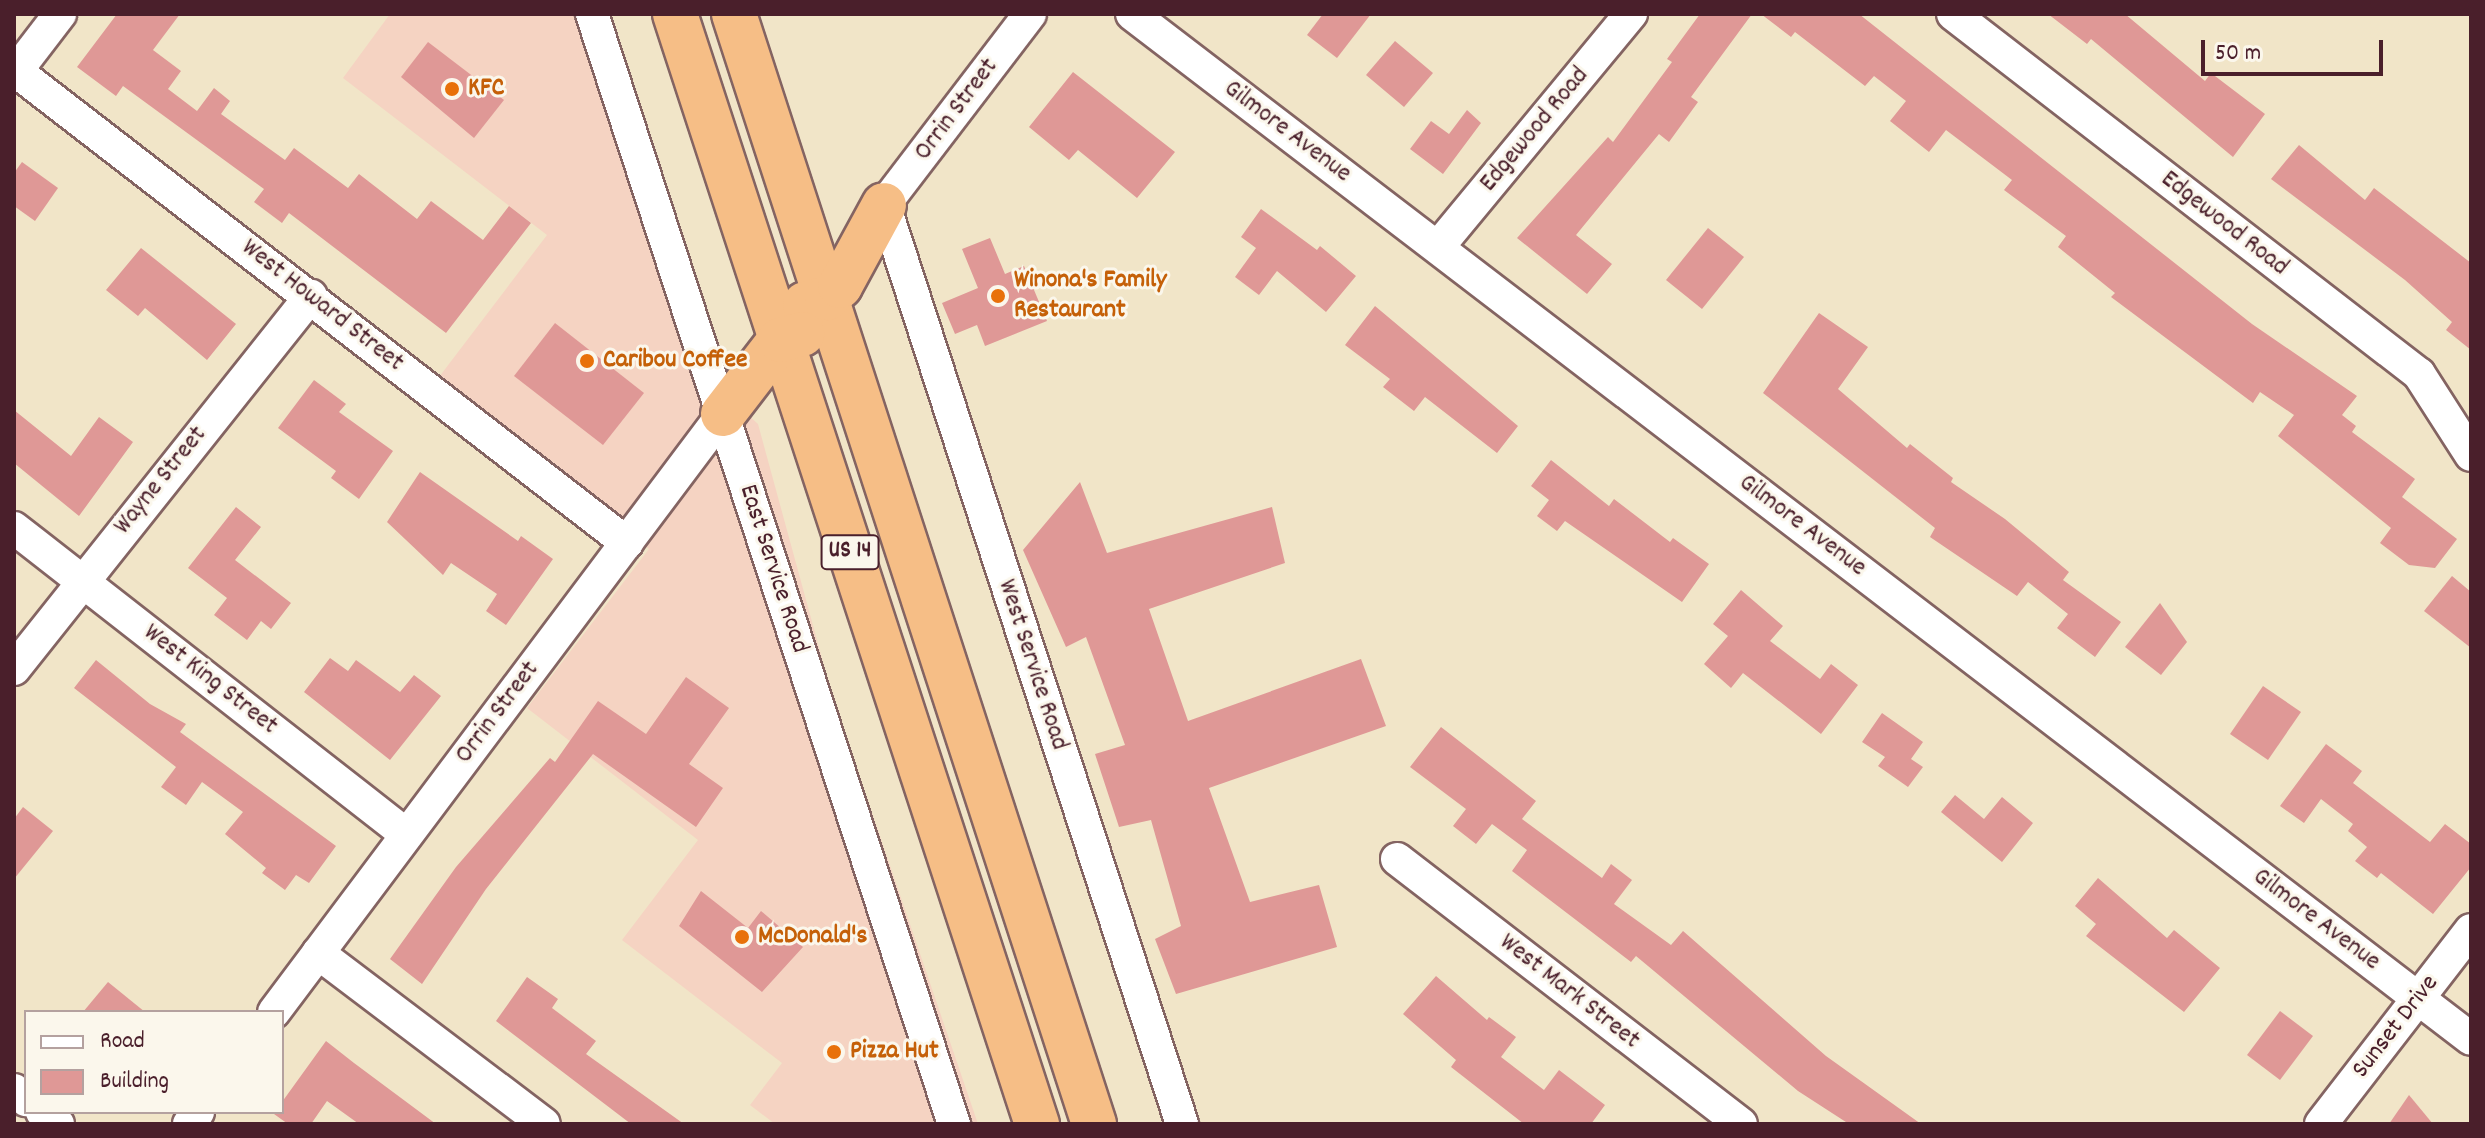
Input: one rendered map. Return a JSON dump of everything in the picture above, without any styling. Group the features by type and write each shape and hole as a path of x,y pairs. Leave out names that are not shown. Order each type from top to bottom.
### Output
{"highway":[{"name":"US 14","path":"675,14 1037,1124"},
{"name":"US 14","path":"735,16 1094,1124"},
{"path":"755,260 776,289 795,302 827,298 851,271 884,205"},
{"path":"798,212 809,224 833,231 863,222 884,205"},
{"path":"723,414 780,340 800,333 810,337 851,376"},
{"path":"723,414 770,400 792,415 814,444"},
{"path":"993,990 1019,1025 1041,1034 1064,1031"}],"street":[{"path":"15,72 60,14"},
{"name":"East Service Road","path":"592,14 954,1124"},
{"name":"Orrin Street","path":"884,205 1030,14"},
{"name":"Edgewood Road","path":"1438,247 1631,14"},
{"name":"Edgewood Road","path":"1953,14 2419,374 2471,455"},
{"name":"Gilmore Avenue","path":"1138,16 2471,1039"},
{"name":"West Howard Street","path":"15,72 311,296 627,543"},
{"name":"West Service Road","path":"884,205 1182,1124"},
{"name":"Wayne Street","path":"14,669 311,296"},
{"name":"Orrin Street","path":"275,1010 723,414"},
{"name":"West King Street","path":"14,528 406,834"},
{"name":"West Mark Street","path":"1397,859 1741,1124"},
{"name":"Sunset Drive","path":"2321,1124 2471,930"},
{"path":"318,953 544,1124"}],"shaded area":[{"path":"390,14 602,14 723,392 758,424 832,695 978,1124 775,1124 750,1105 782,1063 622,940 698,840 527,708 649,549 436,381 547,235 343,78"}],"building":[{"path":"117,14 180,14 153,50 181,71 168,89 197,111 214,88 230,101 221,114 285,160 294,148 348,188 359,174 417,219 431,201 483,240 509,206 531,223 446,333 289,213 282,223 254,202 264,189 123,86 116,96 77,67"},
{"path":"1323,14 1371,14 1337,58 1307,35"},
{"path":"1700,14 1752,14 1691,97 1698,102 1669,142 1659,134 1576,235 1612,264 1587,294 1517,238 1608,137 1613,142 1672,62 1667,59"},
{"path":"1761,14 1859,14 2252,324 2357,396 2342,415 2356,426 2352,432 2415,479 2402,497 2457,539 2435,568 2409,565 2380,543 2391,528 2278,436 2294,415 2260,392 2253,403 2111,297 2115,293 2058,247 2066,236 2004,190 2012,180 1946,130 1929,152 1890,121 1906,101 1874,76 1865,86 1795,32 1791,37"},
{"path":"2048,14 2125,14 2205,81 2211,73 2265,114 2233,157 2091,39 2087,44"},
{"path":"1395,41 1433,73 1404,107 1366,75"},
{"name":"KFC","path":"428,42 504,100 474,138 401,77"},
{"path":"1073,72 1175,152 1137,198 1078,150 1069,160 1029,127"},
{"path":"1467,110 1481,123 1443,174 1410,149 1431,121 1449,134"},
{"path":"2299,145 2365,200 2374,188 2471,263 2471,350 2446,330 2452,322 2405,280 2271,179"},
{"path":"22,162 58,188 35,221 14,206 14,173"},
{"path":"1261,209 1317,250 1320,246 1356,276 1326,312 1277,271 1259,295 1235,277 1256,248 1241,237"},
{"path":"1708,228 1744,257 1702,309 1666,280"},
{"name":"Winona's Family Restaurant","path":"990,238 1005,274 1024,266 1047,321 985,346 977,325 955,334 942,303 978,288 962,249"},
{"path":"141,248 236,324 207,360 145,308 138,316 106,290"},
{"path":"1375,306 1518,426 1497,453 1425,397 1414,411 1383,387 1390,379 1345,345"},
{"path":"1819,313 1868,347 1838,389 1907,448 1910,444 1953,478 1951,482 2005,519 2069,572 2063,580 2121,622 2095,657 2057,628 2068,614 2028,582 2017,596 1930,537 1935,528 1763,393"},
{"path":"555,323 644,393 603,445 514,376"},
{"path":"314,380 346,404 339,412 393,451 359,499 331,478 336,471 278,428"},
{"path":"14,410 71,456 99,417 133,442 79,516 14,463"},
{"path":"1551,460 1609,506 1614,499 1670,542 1673,538 1709,564 1682,602 1565,521 1557,531 1537,516 1549,500 1531,486"},
{"path":"420,472 518,541 521,536 553,559 506,625 486,611 497,594 451,563 443,575 387,522"},
{"path":"1080,482 1107,553 1272,507 1285,563 1149,609 1188,721 1361,659 1386,726 1209,788 1250,902 1319,885 1337,947 1176,994 1155,939 1181,926 1151,820 1119,827 1095,754 1125,745 1086,637 1066,647 1023,550"},
{"path":"236,507 261,527 235,560 291,603 271,629 261,621 247,640 214,615 227,598 188,568"},
{"path":"2452,576 2471,592 2471,648 2424,611"},
{"path":"1741,590 1783,626 1770,641 1820,679 1831,664 1858,685 1821,734 1743,673 1731,688 1704,664 1728,636 1713,624"},
{"path":"2160,603 2187,642 2161,675 2125,647"},
{"path":"330,658 348,671 356,660 400,692 414,675 441,696 390,760 304,692"},
{"path":"96,660 150,704 186,724 180,732 336,846 309,883 296,875 285,890 262,873 266,868 225,834 243,812 202,782 186,805 161,787 176,767 74,688"},
{"path":"686,677 729,708 689,764 723,788 696,827 593,754 486,889 422,984 390,959 456,867 550,758 555,762 598,701 646,734"},
{"path":"2263,686 2301,712 2268,760 2230,734"},
{"path":"1882,713 1923,742 1911,759 1923,767 1908,787 1878,766 1885,757 1862,742"},
{"path":"1441,727 1536,801 1522,819 1602,878 1611,864 1632,880 1614,904 1671,945 1683,931 1826,1056 1921,1124 1849,1124 1798,1091 1636,956 1631,962 1512,871 1527,850 1492,824 1476,844 1453,826 1466,809 1410,767"},
{"path":"2326,744 2362,771 2353,783 2430,842 2445,824 2471,844 2471,867 2433,914 2381,873 2377,878 2355,861 2367,847 2348,831 2353,824 2321,799 2304,823 2280,806"},
{"path":"1955,795 1984,819 2002,797 2033,823 2002,862 1941,812"},
{"path":"23,807 53,831 14,879 14,819"},
{"path":"2098,878 2167,938 2174,930 2220,968 2184,1012 2086,936 2096,924 2075,906"},
{"name":"McDonald's","path":"701,891 748,928 761,911 803,947 762,992 679,926"},
{"path":"1436,976 1487,1020 1489,1017 1516,1037 1501,1057 1544,1090 1559,1070 1605,1105 1591,1124 1524,1124 1451,1067 1456,1060 1403,1014"},
{"path":"527,977 558,999 552,1008 596,1041 586,1054 684,1124 631,1124 496,1021"},
{"path":"108,982 143,1010 85,1010"},
{"path":"2280,1011 2313,1036 2280,1080 2247,1055"},
{"path":"326,1041 436,1124 359,1124 327,1101 311,1124 288,1124 274,1114 284,1114 284,1099"},
{"path":"2409,1095 2433,1124 2389,1124"}],"place":[{"name":"KFC","path":"452,89"},
{"name":"Winona's Family Restaurant","path":"998,296"},
{"name":"Caribou Coffee","path":"587,361"},
{"name":"McDonald's","path":"742,937"},
{"name":"Pizza Hut","path":"834,1052"}]}
